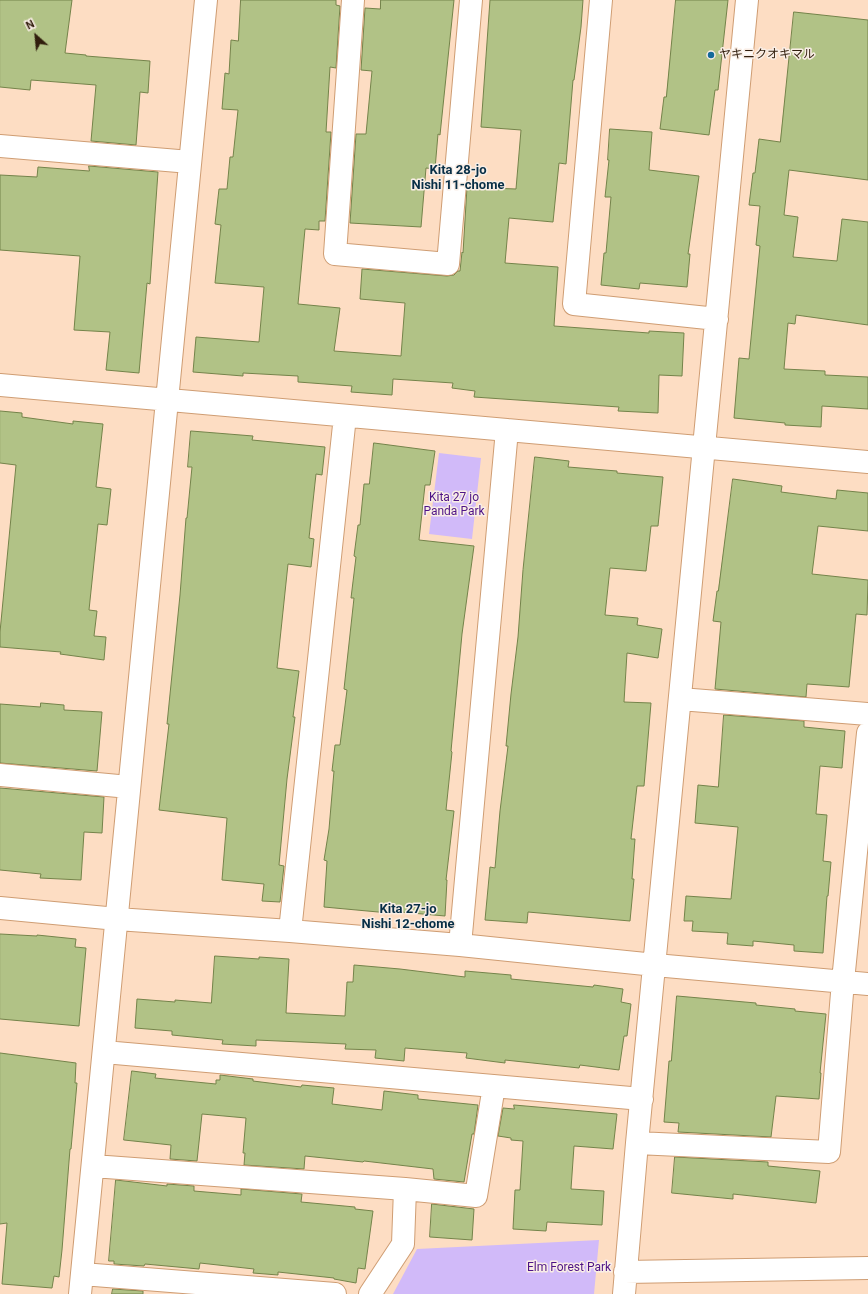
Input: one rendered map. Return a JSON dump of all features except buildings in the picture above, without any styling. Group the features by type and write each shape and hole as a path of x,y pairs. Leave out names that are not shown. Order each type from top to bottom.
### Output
{"street":[{"path":"206,0 82,1284 335,1294"},
{"path":"353,0 335,254 448,264 471,0"},
{"path":"602,0 574,304 717,319"},
{"path":"624,1294 637,1143 747,0"},
{"path":"0,146 190,162"},
{"path":"0,385 868,462"},
{"path":"290,931 345,416"},
{"path":"460,945 507,430"},
{"path":"680,699 868,714"},
{"path":"637,1143 829,1152 842,981 868,733"},
{"path":"0,775 129,786"},
{"path":"0,908 117,919 460,945 655,965 868,984"},
{"path":"104,1052 642,1100"},
{"path":"93,1166 405,1189 476,1196 494,1086"},
{"path":"370,1294 403,1244 405,1189"},
{"path":"625,1272 868,1268"}],"green space":[{"name":"Kita 27 jo Panda Park","path":"439,453 481,458 472,539 429,534"},
{"name":"Elm Forest Park","path":"599,1240 594,1294 393,1294 417,1249"}],"place":[{"name":"ヤキニクオキマル","path":"711,55"}],"district":[{"name":"Kita 28-jo Nishi 11-chome","path":"458,178"},
{"name":"Kita 27-jo Nishi 12-chome","path":"408,918"}]}
